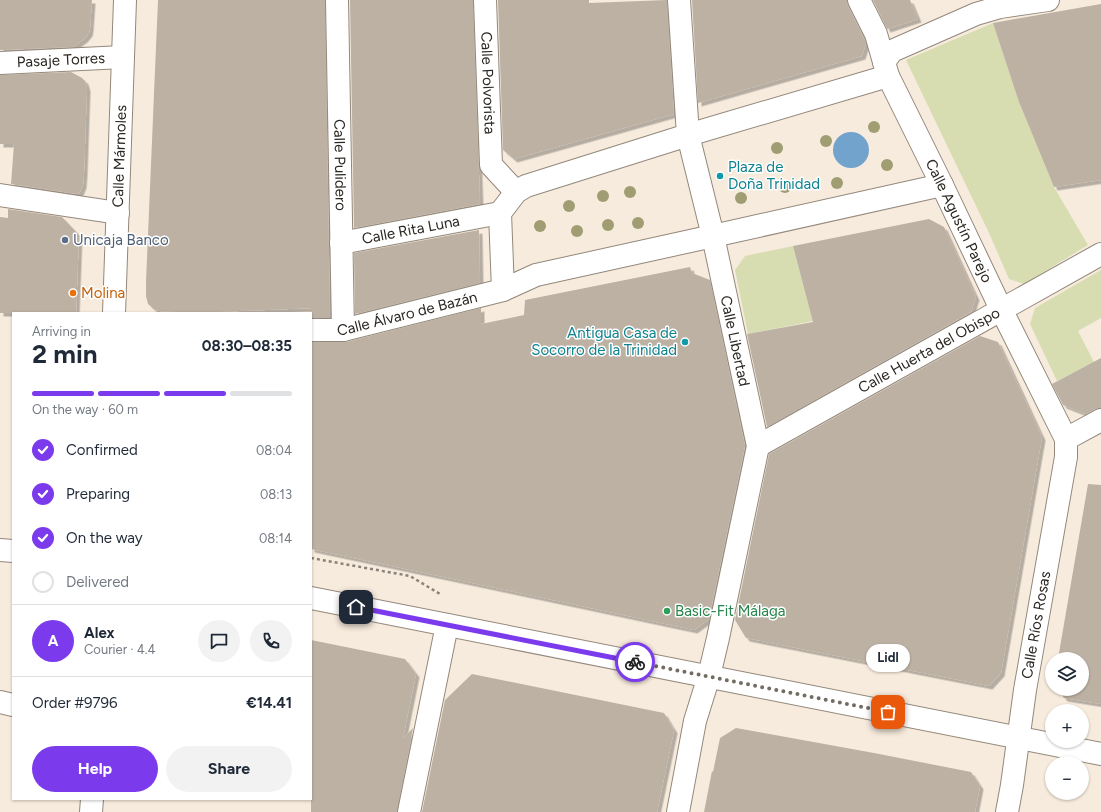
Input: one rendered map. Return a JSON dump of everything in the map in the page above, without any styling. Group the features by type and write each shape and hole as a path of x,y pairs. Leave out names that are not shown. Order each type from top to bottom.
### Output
{"street":[{"name":"Calle Mármoles","path":"114,312 125,0"},
{"name":"Calle Pulidero","path":"337,0 343,330"},
{"name":"Calle Polvorista","path":"485,0 491,165 516,192"},
{"name":"Calle Libertad","path":"679,0 688,135 713,236 758,446"},
{"name":"Calle Agustín Parejo","path":"859,0 876,34 886,69 1001,310 1066,439"},
{"path":"942,185 536,275 503,290 490,215 516,192 526,186 688,135 886,69 892,51 976,14 1000,7 1048,0"},
{"name":"Pasaje Torres","path":"0,63 123,56"},
{"path":"0,195 118,213"},
{"name":"Calle Rita Luna","path":"342,243 490,215"},
{"name":"Calle Huerta del Obispo","path":"758,446 1101,254"},
{"name":"Calle Álvaro de Bazán","path":"312,330 343,330 503,290"},
{"path":"1066,439 1101,420"},
{"name":"Calle Ríos Rosas","path":"1007,812 1025,690 1066,457 1066,439"},
{"path":"678,812 695,721 709,676 718,638 758,446"},
{"path":"0,550 12,552"},
{"path":"312,598 1101,754"},
{"path":"409,812 447,624"},
{"path":"0,702 12,704"},
{"path":"91,812 92,800"}],"path":[{"path":"312,558 410,576 437,594 445,595"}],"green space":[{"path":"993,23 1020,104 1054,187 1088,245 1024,284 1009,279 989,233 906,60"},
{"path":"793,246 813,321 748,334 735,270 745,256"},
{"path":"1101,270 1101,318 1078,331 1094,362 1057,381 1030,324 1035,308"}],"water":[{"path":"851,132 861,135 866,140 869,150 866,160 861,165 851,168 841,165 836,160 833,150 836,140 841,135"}],"building":[{"path":"0,0 92,0 89,33 84,39 73,47 0,50"},
{"path":"158,0 325,0 330,318 312,318 311,308 218,312 160,311 155,310 148,304 146,296"},
{"path":"350,0 473,0 480,204 354,228"},
{"path":"498,0 589,0 589,3 667,0 674,114 514,159 503,150"},
{"path":"692,0 847,0 848,6 866,43 862,56 698,103"},
{"path":"873,0 910,0 918,19 887,29"},
{"path":"1101,4 1101,180 1054,187 1019,102 993,23"},
{"path":"71,72 85,81 87,88 84,172 83,185 80,192 77,194 11,184 14,144 0,144 0,75"},
{"path":"8,209 62,217 79,235 76,312 0,313 0,217 8,218"},
{"path":"929,219 944,227 976,297 971,312 767,427 747,334 813,322 793,246"},
{"path":"479,230 480,283 355,314 354,253"},
{"path":"690,267 692,273 710,280 745,446 709,619 694,630 312,549 312,342 346,342 481,308 481,324 524,315 525,300"},
{"path":"980,336 998,342 1042,437 1001,673 989,686 746,638 735,620 769,454"},
{"path":"1101,358 1101,408 1095,409 1086,414 1063,405 1052,384"},
{"path":"1088,484 1101,485 1101,704 1064,698 1063,696 1089,696 1089,652 1059,652"},
{"path":"312,640 405,659 416,674 403,738 413,728 397,812 311,812"},
{"path":"472,674 664,713 674,730 657,812 422,812 445,700"},
{"path":"736,728 971,772 980,786 975,812 704,812 720,738"}],"way so far":[{"path":"635,662 888,712"}],"place":[{"name":"Plaza de Doña Trinidad","path":"720,176"},
{"name":"Unicaja Banco","path":"65,240"},
{"name":"Molina","path":"73,293"},
{"name":"Antigua Casa de Socorro de la Trinidad","path":"685,342"},
{"name":"Basic-Fit Málaga","path":"667,611"},
{"name":"Lidl","path":"888,712"}],"route":[{"path":"356,607 635,662"}]}
